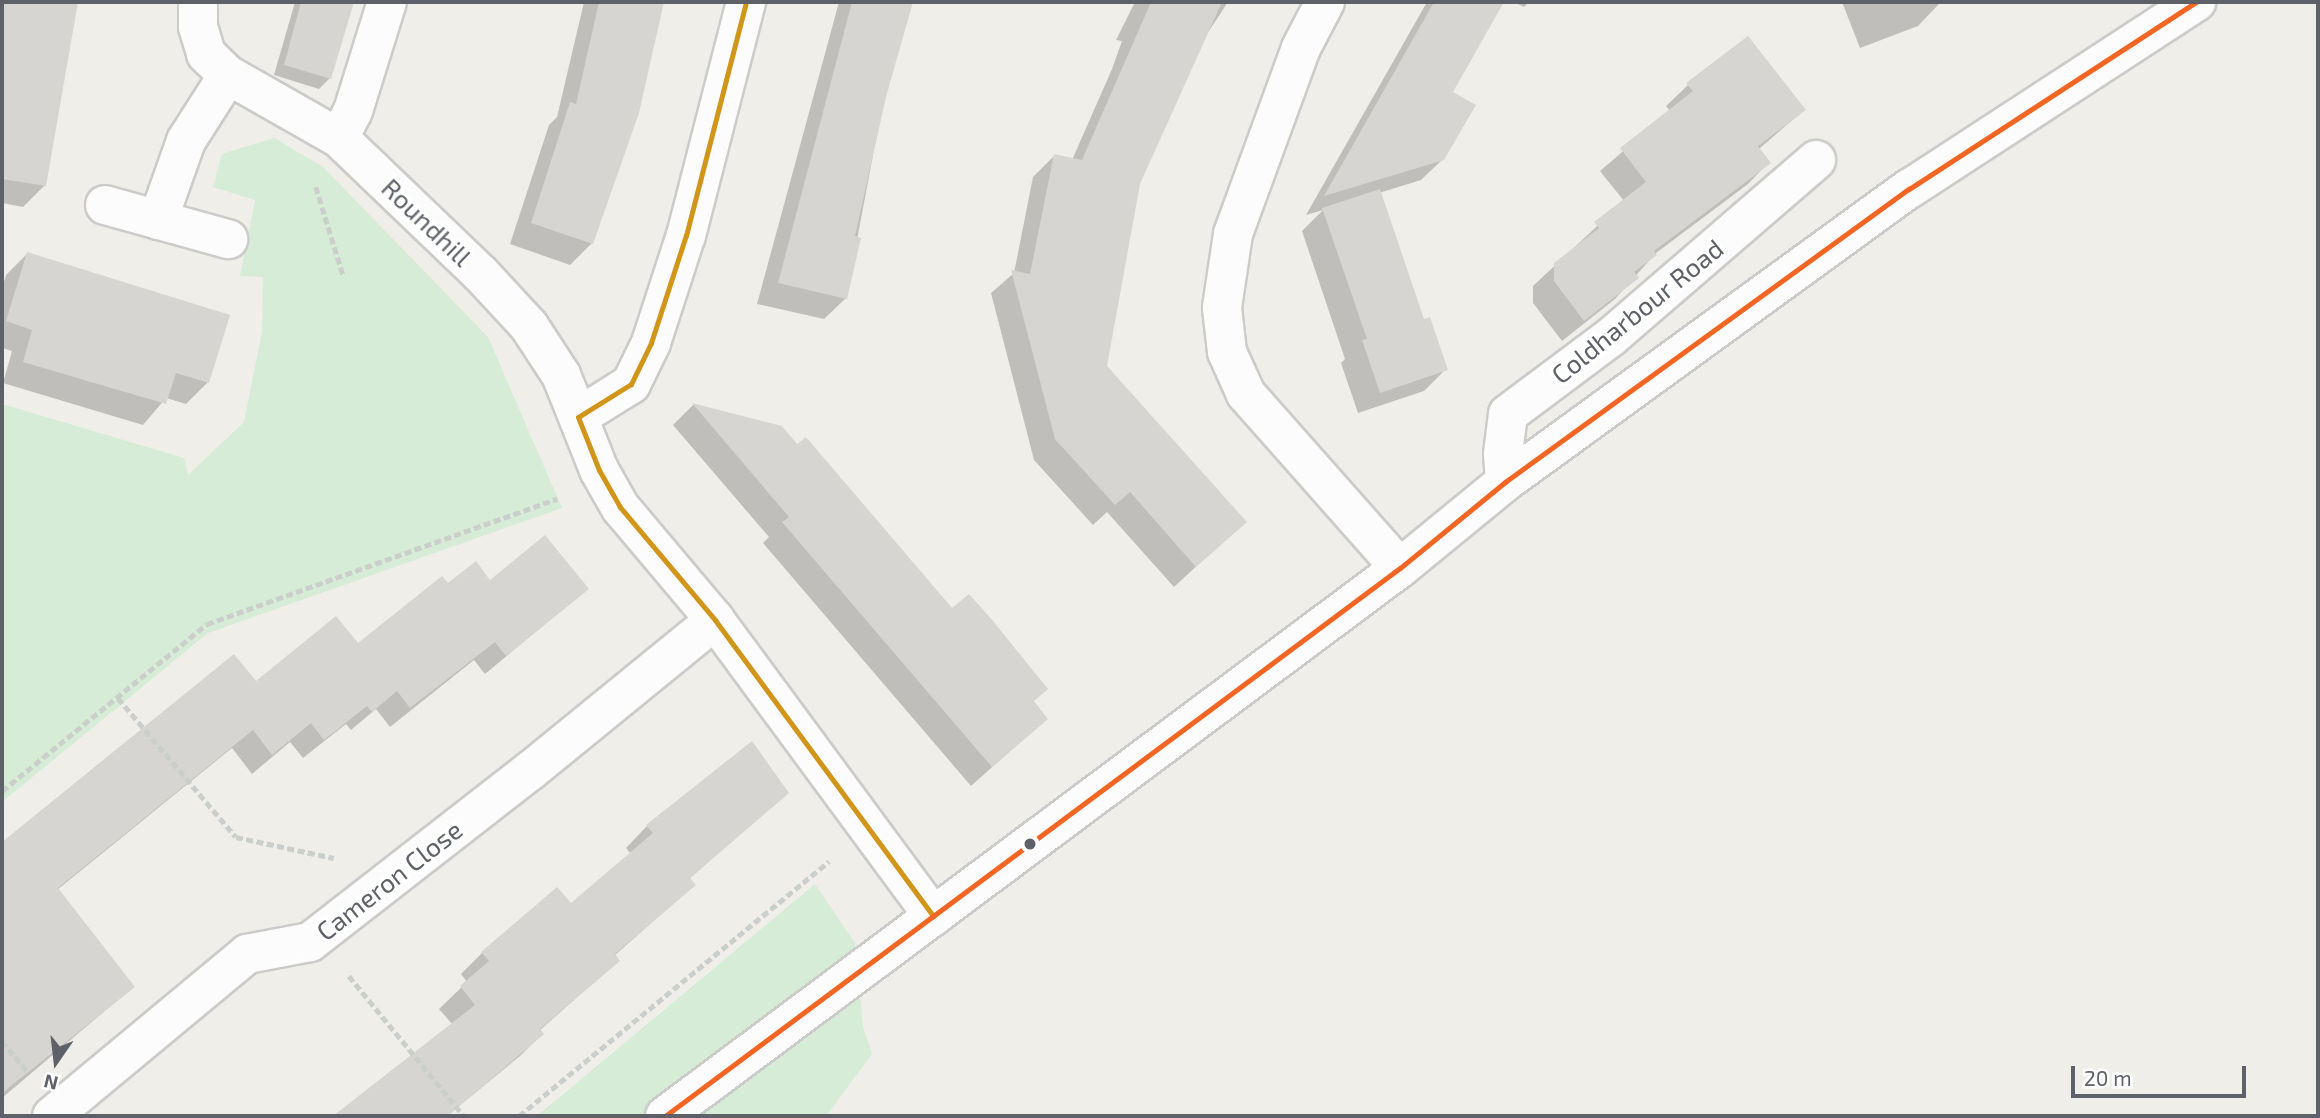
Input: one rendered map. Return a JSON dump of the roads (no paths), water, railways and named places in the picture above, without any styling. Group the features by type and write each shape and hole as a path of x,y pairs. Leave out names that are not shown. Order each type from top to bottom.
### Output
{"street":[{"name":"Roundhill","path":"198,2 198,27 205,54 228,75 330,132 529,326 561,375 607,484 715,620 933,916"},
{"path":"330,132 353,111 387,2"},
{"path":"578,417 631,384 651,343 686,235 746,2"},
{"path":"1325,2 1301,48 1233,234 1222,308 1227,352 1246,394 1400,568"},
{"path":"665,1116 1400,568 1505,482 1909,189 2196,2"},
{"path":"158,220 187,141 228,75"},
{"name":"Coldharbour Road","path":"1505,482 1503,454 1508,414 1611,337 1816,160"},
{"path":"105,205 229,239"},
{"name":"Cameron Close","path":"52,1116 247,954 317,937 715,620"}]}
